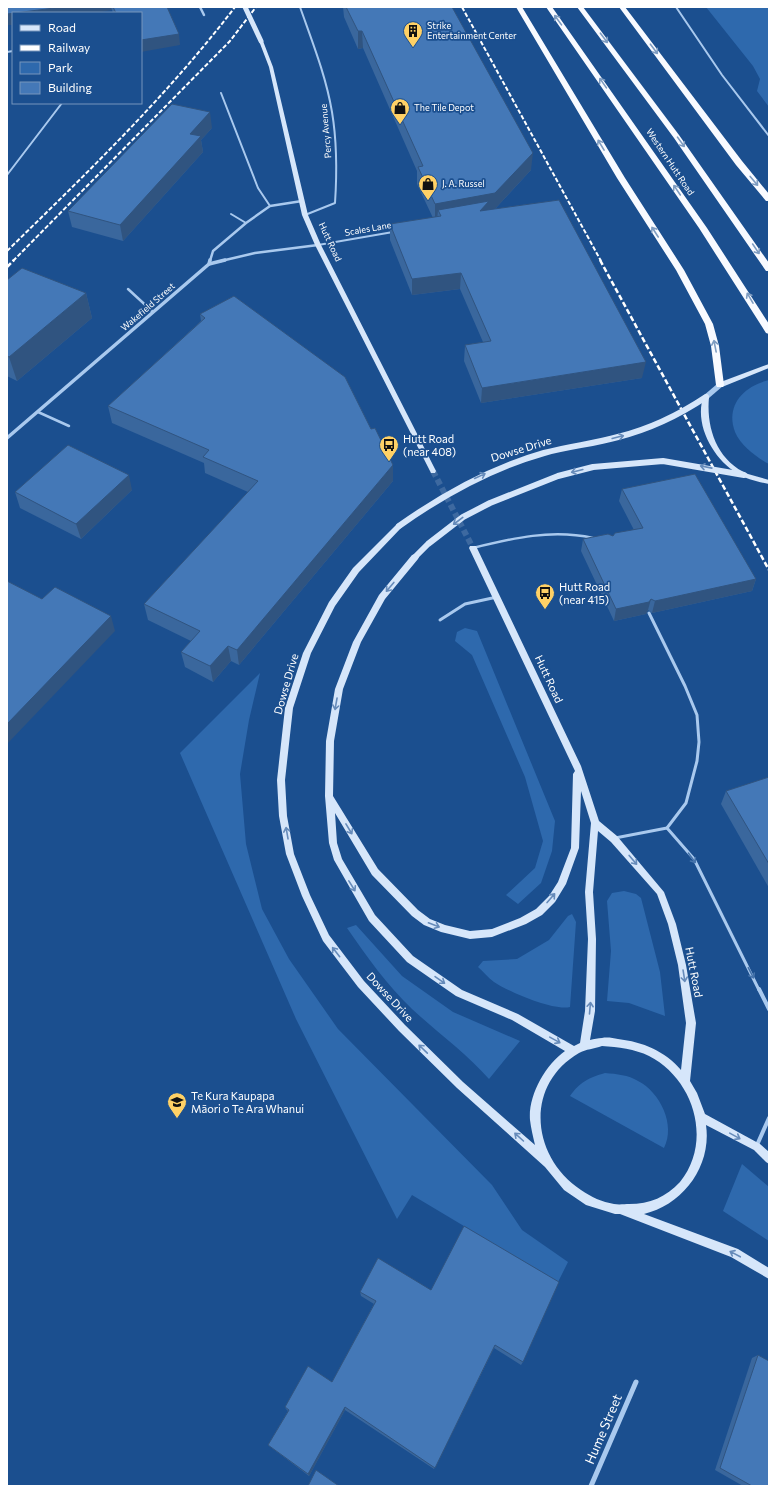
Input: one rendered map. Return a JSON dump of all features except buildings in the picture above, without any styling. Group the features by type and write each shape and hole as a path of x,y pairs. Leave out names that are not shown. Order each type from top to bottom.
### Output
{"highway":[{"path":"519,7 621,178 680,270 709,324 715,346 720,385"},
{"name":"Western Hutt Road","path":"549,7 704,228 747,292 769,331"},
{"name":"Western Hutt Road","path":"580,7 691,156 769,269"},
{"path":"622,7 739,162 769,199"}],"main road":[{"name":"Hutt Road","path":"245,7 271,67 305,214 318,245 433,471"},
{"path":"720,385 769,366"},
{"path":"706,397 705,415 707,429 721,456 730,466 744,474"},
{"name":"Dowse Drive","path":"548,1163 460,1085 402,1028 361,984 326,938 306,896 290,854 284,816 281,780 290,708 307,653 332,604 356,570 399,526 426,506 458,486 498,468 546,453 630,434 686,411 706,397"},
{"path":"574,1051 515,1017 459,994 410,959 372,918 338,860 333,843 329,796 330,741 339,689 357,642 382,597 415,557 428,544 463,517 490,503 558,476 593,467 663,461 744,474 769,482"},
{"name":"Hutt Road","path":"473,548 577,766 595,822 590,892 592,939 590,1011 584,1046"},
{"path":"329,796 375,872 415,913 427,922 444,929 470,935 492,933 523,921 539,912 552,899 562,884 575,848 577,766"},
{"name":"Hutt Road","path":"595,822 614,838 660,892 672,924 682,965 691,1023 686,1081"},
{"path":"622,1210 643,1209 662,1202 679,1191 691,1176 699,1158 703,1138 701,1117 695,1099 686,1081 672,1067 656,1055 638,1047 620,1042 608,1042 584,1046 574,1051 558,1063 545,1078 537,1098 535,1119 538,1142 548,1163 558,1178 571,1190 587,1200 604,1207 622,1210 734,1253 769,1274"},
{"path":"701,1117 757,1147 769,1159"}],"street":[{"path":"200,7 204,16"},
{"name":"Wakefield Street","path":"7,438 209,264 213,251 246,223 270,206 302,201"},
{"path":"209,264 255,253 318,245"},
{"path":"706,397 720,385"},
{"name":"Hume Street","path":"591,1486 636,1382"}],"lane":[{"name":"Percy Avenue","path":"300,7 329,96 332,112 337,178 335,203 305,214"},
{"path":"676,7 722,75 769,136"},
{"path":"221,93 258,188 270,206"},
{"path":"7,175 61,104"},
{"path":"231,214 246,223"},
{"name":"Scales Lane","path":"318,245 399,231"},
{"path":"128,289 153,312"},
{"path":"38,412 69,426"},
{"path":"473,548 533,534 568,533 595,539"},
{"path":"440,620 465,604 496,597"},
{"path":"614,838 667,828 686,803 697,761 699,742 697,715 686,686 649,613"},
{"path":"667,828 694,859 769,1009"},
{"path":"757,1147 769,1118"}],"green space":[{"path":"706,7 769,7 769,107 757,91 760,79 753,66"},
{"path":"769,380 769,464 759,458 741,442 735,432 733,413 739,398 745,392 760,383"},
{"path":"465,628 477,631 555,821 552,851 541,883 518,904 506,895 535,868 543,841 525,777 472,655 455,641 457,632"},
{"path":"260,673 249,720 240,774 246,844 262,909 289,959 338,1029 492,1185 522,1230 568,1262 558,1282 412,1195 397,1219 296,1019 180,753"},
{"path":"624,891 636,894 641,898 660,972 665,1016 629,1003 607,1001 611,951 607,901 612,893"},
{"path":"572,914 576,922 570,1007 553,1006 531,1000 510,991 490,979 478,967 483,961 517,959 549,940 568,916"},
{"path":"356,925 402,976 453,1012 520,1041 489,1079 412,1009 394,990 347,928"},
{"path":"605,1073 630,1077 646,1086 653,1093 664,1110 667,1120 667,1139 664,1148 570,1096 577,1087 585,1081"},
{"path":"742,1164 769,1187 769,1241 723,1211"}],"tunnel":[{"path":"433,471 473,548"}],"railway":[{"path":"7,251 126,133 182,72 235,7"},
{"path":"13,261 230,41 256,7"},
{"path":"462,7 601,261"},
{"path":"600,260 769,570"},
{"path":"7,267 13,261"}],"place":[{"name":"Strike Entertainment Center","path":"413,48"},
{"name":"The Tile Depot","path":"400,125"},
{"name":"J. A. Russel","path":"428,201"},
{"name":"Hutt Road (near 408)","path":"389,462"},
{"name":"Hutt Road (near 415)","path":"545,610"},
{"name":"Te Kura Kaupapa Māori o Te Ara Whanui","path":"177,1119"}]}
